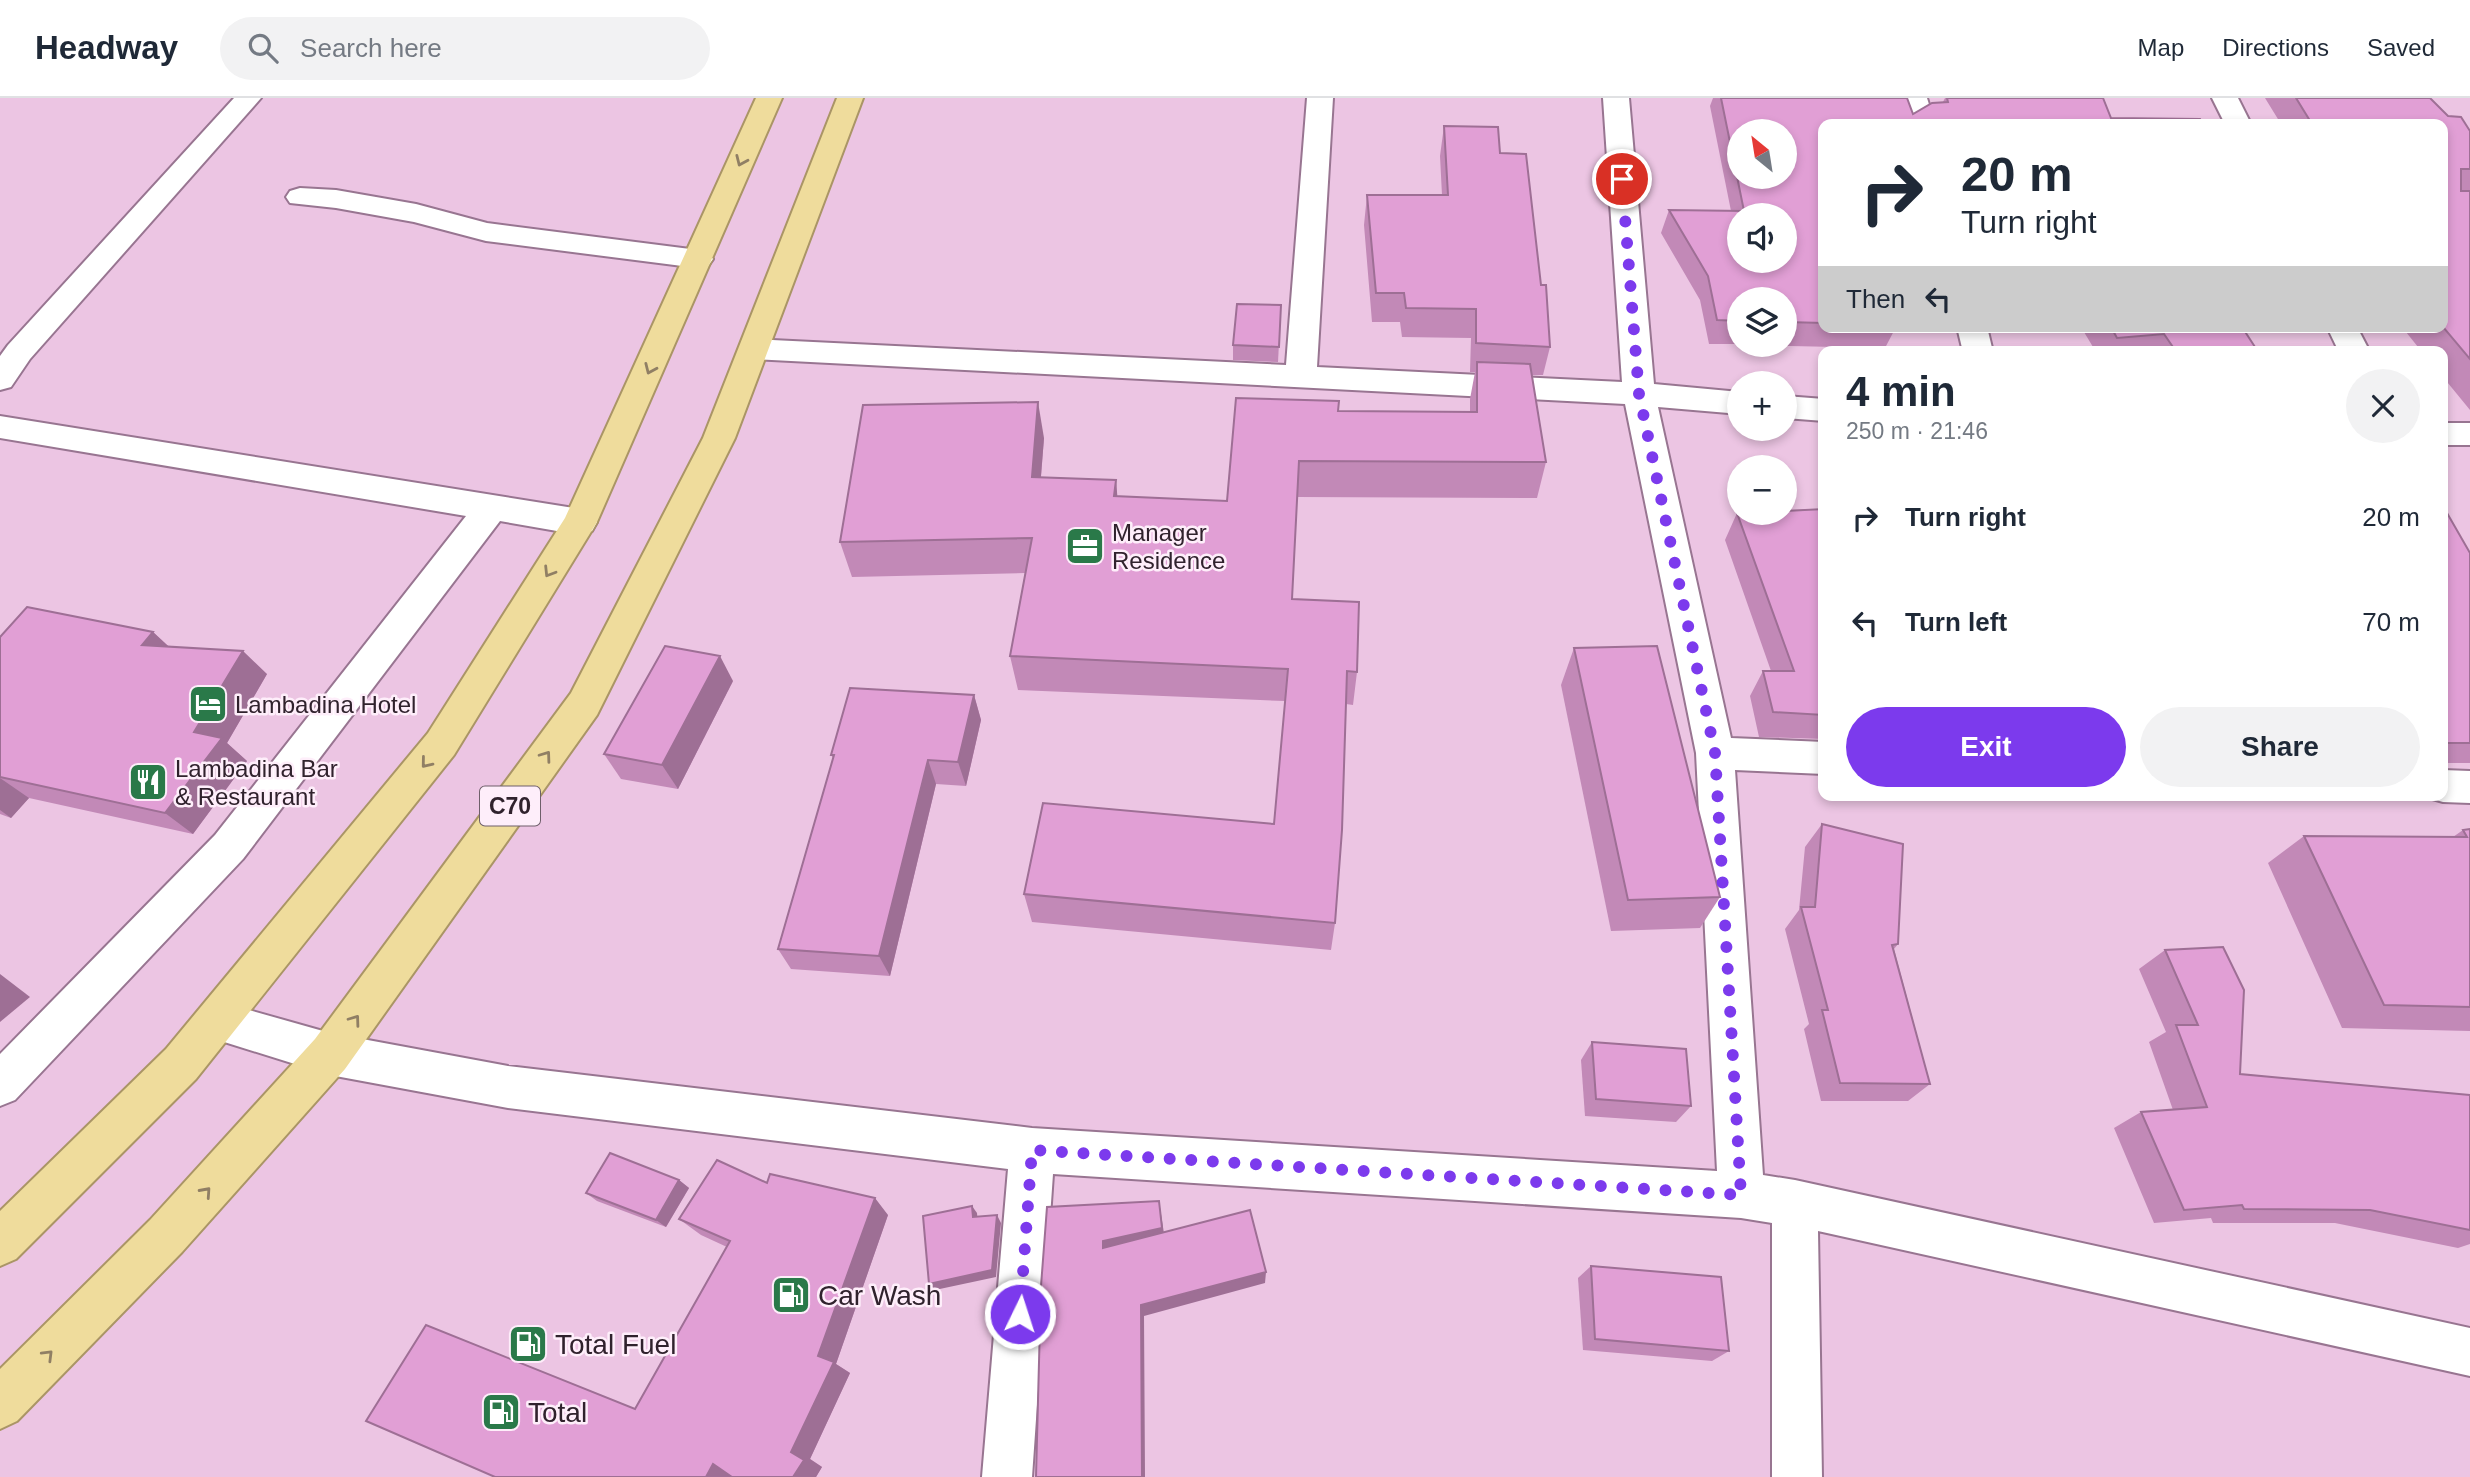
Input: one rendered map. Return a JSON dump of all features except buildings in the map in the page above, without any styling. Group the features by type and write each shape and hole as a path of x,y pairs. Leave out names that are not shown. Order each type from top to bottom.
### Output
{"highway":[{"path":"0,1243 181,1064 441,744 580,522 769,98"},
{"name":"C70","path":"0,1404 166,1236 331,1054 584,704 719,438 850,98"}],"street":[{"path":"0,379 9,341 248,98"},
{"path":"1301,376 1320,98"},
{"path":"1616,98 1639,394 1715,753 1741,1195"},
{"path":"1914,98 1920,119"},
{"path":"2225,98 2236,119"},
{"path":"300,197 336,199 416,213 486,232 698,259"},
{"path":"754,349 1639,394 1727,402"},
{"path":"1797,408 1818,410"},
{"path":"0,426 580,522"},
{"path":"2448,434 2470,433"},
{"path":"0,1085 229,847 492,507"},
{"path":"1715,753 1818,758"},
{"path":"2448,786 2470,787"},
{"path":"217,1021 331,1054 508,1087 1032,1150 1741,1195 1795,1203 2470,1352"},
{"path":"1007,1477 1032,1150"},
{"path":"1795,1203 1797,1477"}],"place":[{"name":"Manager Residence","path":"1085,546"},
{"name":"Lambadina Hotel","path":"208,704"},
{"name":"Lambadina Bar & Restaurant","path":"148,782"},
{"name":"Car Wash","path":"791,1295"},
{"name":"Total Fuel","path":"528,1344"},
{"name":"Total","path":"501,1412"}],"route":[{"path":"1020,1314 1032,1150 1741,1195 1715,753 1639,394 1622,179"}]}
